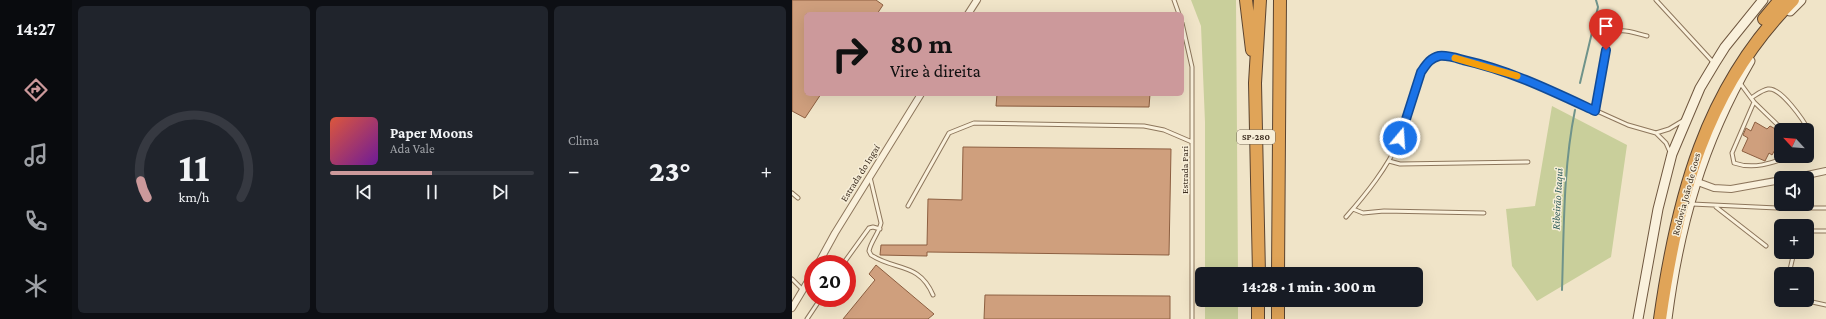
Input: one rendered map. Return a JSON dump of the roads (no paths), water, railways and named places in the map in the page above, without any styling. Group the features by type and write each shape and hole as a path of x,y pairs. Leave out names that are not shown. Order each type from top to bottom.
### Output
{"highway":[{"path":"1246,0 1255,82"},
{"name":"SP-280","path":"1258,267 1255,82 1260,0"},
{"name":"SP-280","path":"1278,267 1280,0"},
{"name":"Rodovia João de Goes","path":"1651,319 1666,236 1680,177 1698,129 1726,74 1756,30 1780,0"},
{"name":"Rodovia João de Goes","path":"1660,319 1666,271 1681,206 1696,154 1707,126 1722,95 1744,58 1776,18 1793,0"},
{"path":"1258,307 1258,319"},
{"path":"1278,307 1278,319"}],"street":[{"path":"969,12 977,0"},
{"path":"1638,319 1658,208 1672,154 1700,88 1725,47 1763,0"},
{"path":"1667,319 1672,280 1688,204 1708,144 1725,106 1753,55 1801,0"},
{"name":"Estrada do Ingaí","path":"823,255 835,233 921,96"},
{"path":"1814,173 1826,171"},
{"path":"1695,181 1714,188 1731,189 1774,181"},
{"path":"792,308 803,290"}],"lane":[{"path":"1174,0 1178,12"},
{"path":"1656,0 1715,63"},
{"path":"1595,111 1608,38 1612,31 1620,30 1647,36"},
{"name":"Estrada Pari","path":"1184,32 1192,67 1192,319"},
{"path":"1346,217 1378,178 1389,161 1400,138 1421,72 1428,62 1441,56 1473,62 1526,79 1628,125 1656,133 1666,143 1672,154"},
{"path":"1740,83 1754,102 1776,123"},
{"path":"1751,98 1766,89 1770,89 1776,92 1799,114 1805,123"},
{"path":"1754,102 1732,153 1734,163 1742,166 1765,165 1774,162"},
{"path":"1656,133 1669,129 1687,118"},
{"path":"908,206 949,133 974,123 1144,126 1164,130 1192,142"},
{"path":"1389,161 1400,164 1528,162"},
{"path":"870,177 881,217 880,229 870,247 869,251 871,255 913,271 928,283 933,295"},
{"path":"792,193 798,198"},
{"path":"1688,204 1715,206 1826,208"},
{"path":"1715,206 1766,246"},
{"path":"1353,209 1363,213 1384,211 1484,212"},
{"path":"850,255 869,228 873,227 880,229"},
{"path":"1814,231 1826,231"},
{"path":"792,279 803,290"},
{"path":"792,296 797,302"},
{"path":"1814,302 1826,305"},
{"path":"807,319 815,307"}],"waterway":[{"name":"Ribeirão Itaqui","path":"1580,83 1598,7 1596,0"},
{"name":"Ribeirão Itaqui","path":"1562,290 1566,177 1575,110"}]}
